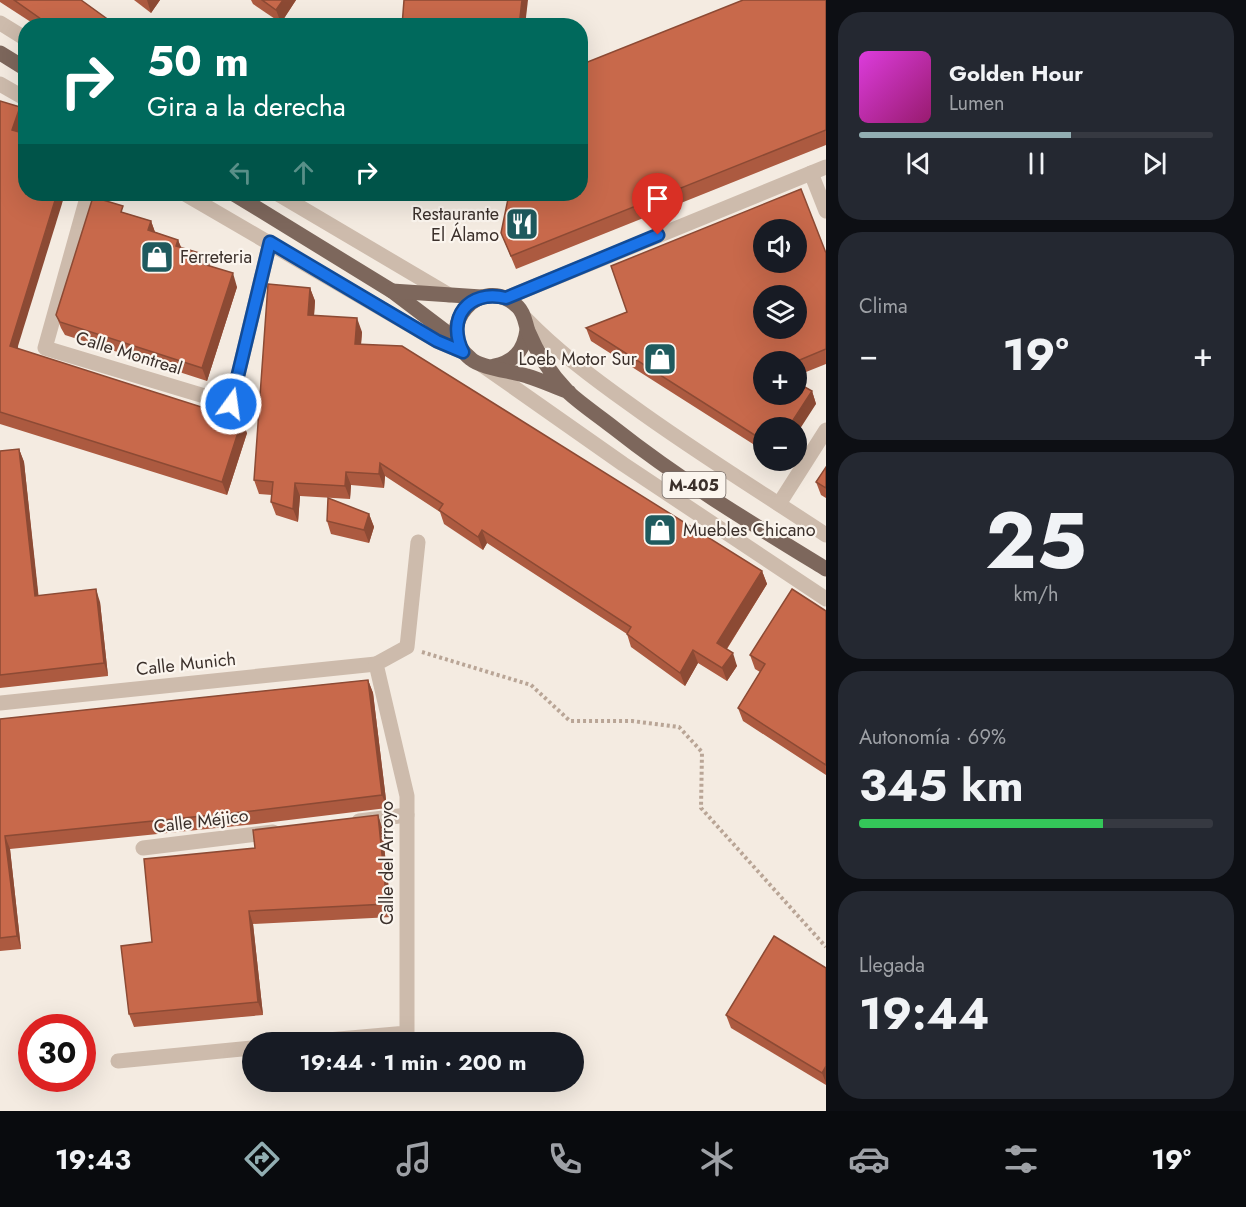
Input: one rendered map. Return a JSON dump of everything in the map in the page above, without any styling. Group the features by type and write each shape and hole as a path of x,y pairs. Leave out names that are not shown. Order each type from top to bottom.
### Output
{"main road":[{"path":"0,53 18,64"},
{"name":"M-405","path":"245,201 392,291 460,347 472,361 526,375 569,392"},
{"name":"M-405","path":"392,291 481,297 494,295 506,298 518,307 545,362 569,392 672,471 826,569"},
{"path":"460,347 456,329 459,317 470,302 481,297"},
{"path":"488,366 506,364 516,357 526,342 526,324"}],"street":[{"path":"0,22 18,34"},
{"path":"0,84 18,94"},
{"path":"506,298 826,167"},
{"path":"811,173 826,211"},
{"name":"Calle Montreal","path":"86,201 45,348 231,404 270,242"},
{"path":"197,201 437,341 460,347"},
{"path":"290,201 449,295"},
{"path":"526,324 585,372 661,427 826,535"},
{"path":"488,366 623,464 826,599"},
{"path":"779,504 826,430"},
{"path":"376,664 407,647 418,542"},
{"name":"Calle Munich","path":"0,704 376,664"},
{"name":"Calle del Arroyo","path":"376,664 407,796 407,1032"},
{"path":"350,822 407,815"},
{"name":"Calle Méjico","path":"143,848 292,830"},
{"path":"118,1061 242,1049"}],"path":[{"path":"407,647 531,685 570,721 632,721 679,727 702,752 701,808 826,947"}],"building":[{"path":"14,0 81,0 106,18 40,18"},
{"path":"262,0 283,0 276,10"},
{"path":"404,0 522,0 520,18 403,18"},
{"path":"743,0 826,0 826,130 511,256 501,233 508,201 588,201 588,62"},
{"path":"0,101 18,106 12,130 18,132 18,201 55,201 10,346 242,420 222,482 0,412"},
{"path":"801,189 826,253 826,349 807,357 807,351 753,351 753,405 803,405 795,417 753,417 753,434 586,328 627,312 611,266"},
{"path":"92,201 106,201 123,206 121,212 151,221 148,230 178,240 176,246 206,255 203,264 233,273 202,368 60,322 56,315"},
{"path":"268,284 310,288 308,315 357,318 355,344 402,346 762,571 717,643 733,653 722,668 693,650 680,673 627,634 631,627 482,530 478,537 439,510 443,504 380,463 379,474 346,472 345,486 295,483 293,509 271,502 273,482 254,480"},
{"path":"807,388 812,391 807,399"},
{"path":"19,449 35,596 96,589 104,663 0,675 0,451"},
{"path":"826,467 826,488 816,482"},
{"path":"328,498 369,514 364,530 327,521"},
{"path":"792,589 826,611 826,765 738,708 765,664 750,655"},
{"path":"368,680 382,795 252,811 5,836 17,936 0,938 0,719"},
{"path":"378,815 387,904 249,911 258,1002 129,1014 121,946 152,942 144,859 255,848 253,830"},
{"path":"774,936 826,968 826,1066 822,1073 726,1015"}],"place":[{"name":"Restaurante El Álamo","path":"522,224"},
{"name":"Ferreteria","path":"157,257"},
{"name":"Loeb Motor Sur","path":"660,359"},
{"name":"Muebles Chicano","path":"660,530"}],"route":[{"path":"231,404 270,242 437,341 463,352 456,329 459,317 470,302 494,295 506,298 658,235"}]}
